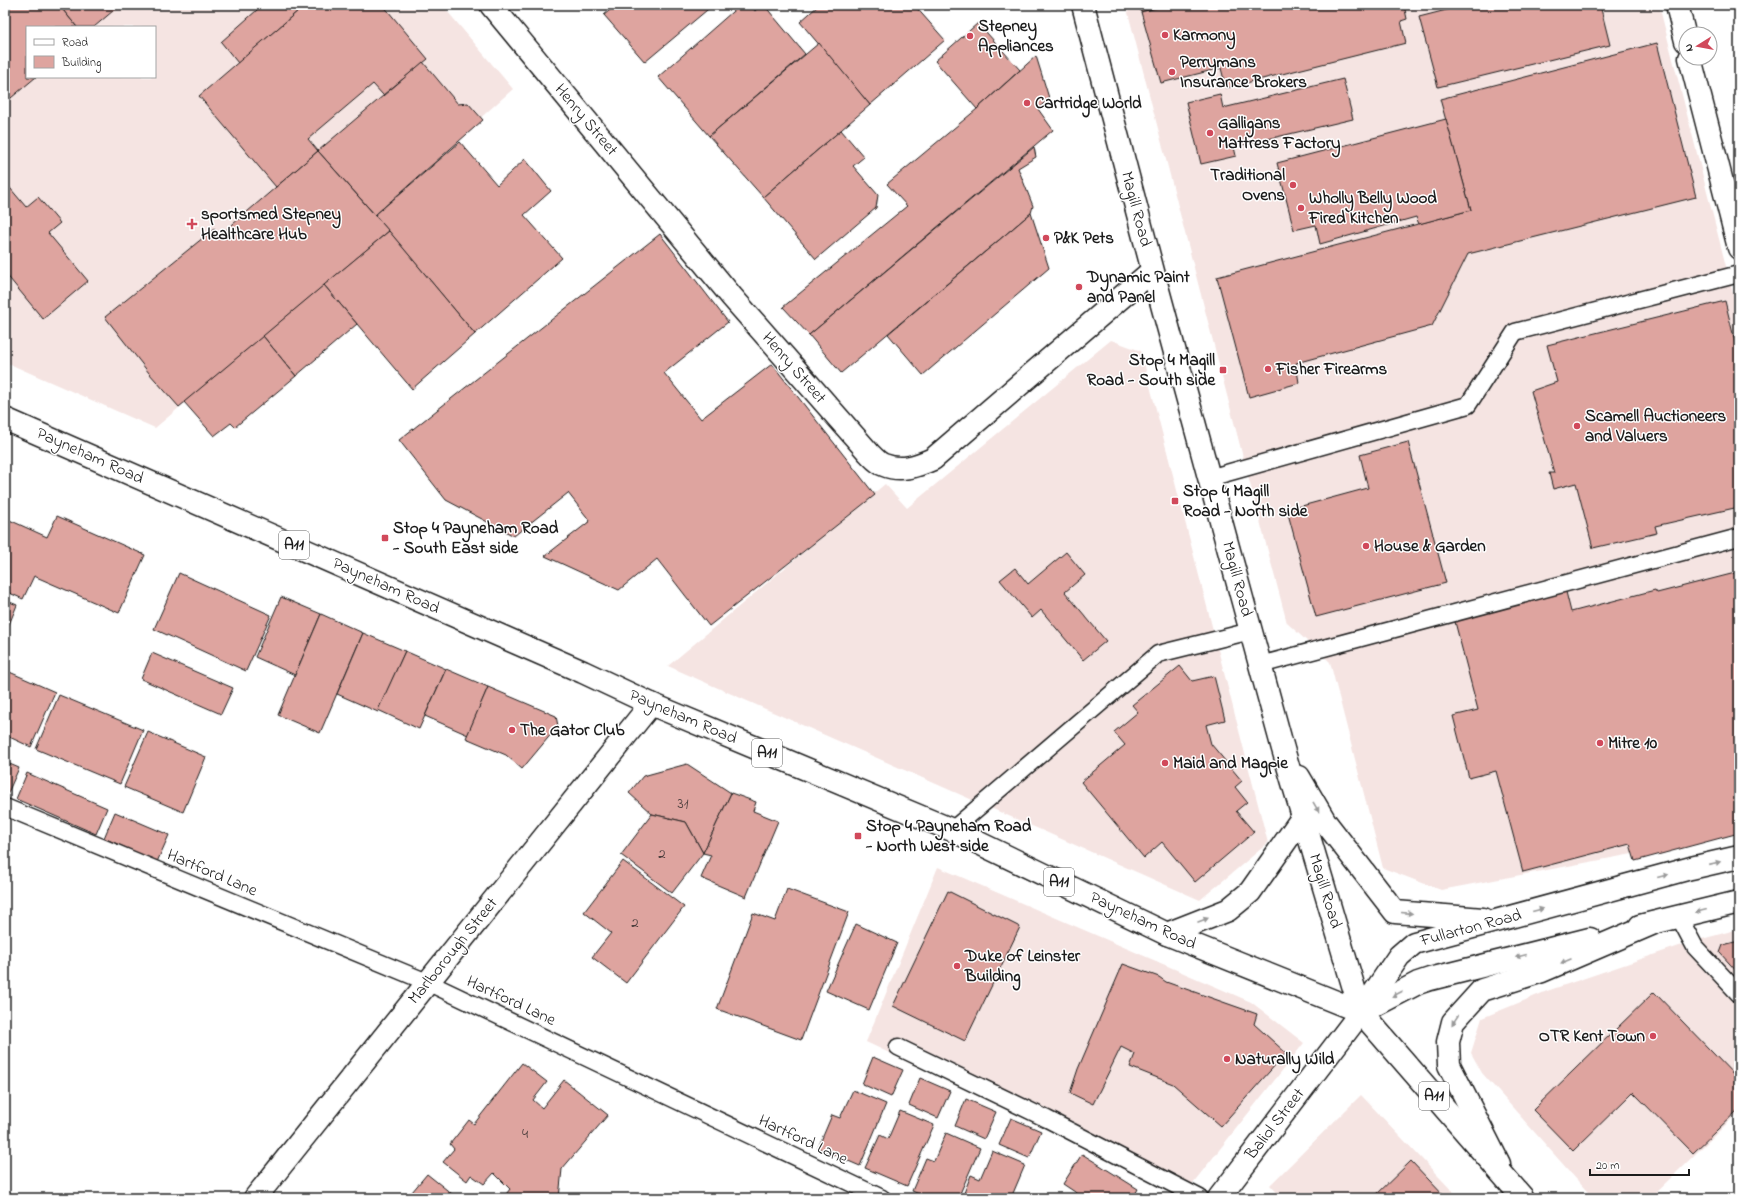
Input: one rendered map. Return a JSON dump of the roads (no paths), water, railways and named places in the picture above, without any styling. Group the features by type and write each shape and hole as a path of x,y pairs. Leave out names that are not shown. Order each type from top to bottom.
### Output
{"main road":[{"name":"Henry Street","path":"491,5 732,297 869,453 883,465 901,468 915,467 932,459 1152,271"},
{"name":"Magill Road","path":"1083,5 1152,271 1302,818 1361,1012"},
{"path":"1677,5 1682,26"},
{"path":"1692,66 1739,248"},
{"name":"Payneham Road","path":"5,419 583,672 651,704 952,830 1167,934 1361,1012"},
{"name":"Marlborough Street","path":"255,1198 651,704"},
{"path":"1283,748 1326,823 1395,912 1500,920"},
{"path":"1167,934 1228,910 1250,892 1302,818"},
{"name":"Fullarton Road","path":"1361,1012 1398,956 1414,943 1691,868 1739,858"},
{"path":"1361,1012 1430,978 1739,902"},
{"path":"1506,1179 1449,1065 1448,1042 1453,1022 1482,990 1542,971 1654,923"},
{"name":"Baliol Street","path":"1219,1198 1361,1012"},
{"name":"A11","path":"1361,1012 1523,1198"}],"lane":[{"path":"1209,478 1468,406 1515,332 1739,274"},
{"path":"1260,665 1739,537"},
{"path":"952,830 1158,654 1251,631"},
{"name":"Hartford Lane","path":"5,807 427,982 882,1198"},
{"path":"1679,917 1695,947 1739,994"},
{"path":"898,1046 1047,1119 1200,1198"}],"place":[{"name":"Karmony","path":"1165,35"},
{"name":"Stepney Appliances","path":"970,36"},
{"name":"Perrymans Insurance Brokers","path":"1172,72"},
{"name":"Cartridge World","path":"1027,103"},
{"name":"Galligans Mattress Factory","path":"1210,133"},
{"name":"Traditional Ovens","path":"1293,185"},
{"name":"Wholly Belly Wood Fired Kitchen","path":"1301,208"},
{"name":"sportsmed Stepney Healthcare Hub","path":"192,224"},
{"name":"P&K Pets","path":"1046,238"},
{"name":"Dynamic Paint and Panel","path":"1079,287"},
{"name":"Fisher Firearms","path":"1268,369"},
{"name":"Stop 4 Magill Road - South side","path":"1223,370"},
{"name":"Scamell Auctioneers and Valuers","path":"1577,426"},
{"name":"Stop 4 Magill Road - North side","path":"1175,501"},
{"name":"Stop 4 Payneham Road - South East side","path":"385,538"},
{"name":"House & Garden","path":"1366,546"},
{"name":"The Gator Club","path":"512,730"},
{"name":"Mitre 10","path":"1600,743"},
{"name":"Maid and Magpie","path":"1165,763"},
{"name":"Stop 4 Payneham Road - North West side","path":"858,836"},
{"name":"Duke of Leinster Building","path":"957,966"},
{"name":"OTR Kent Town","path":"1653,1036"},
{"name":"Naturally Wild","path":"1227,1059"}]}
